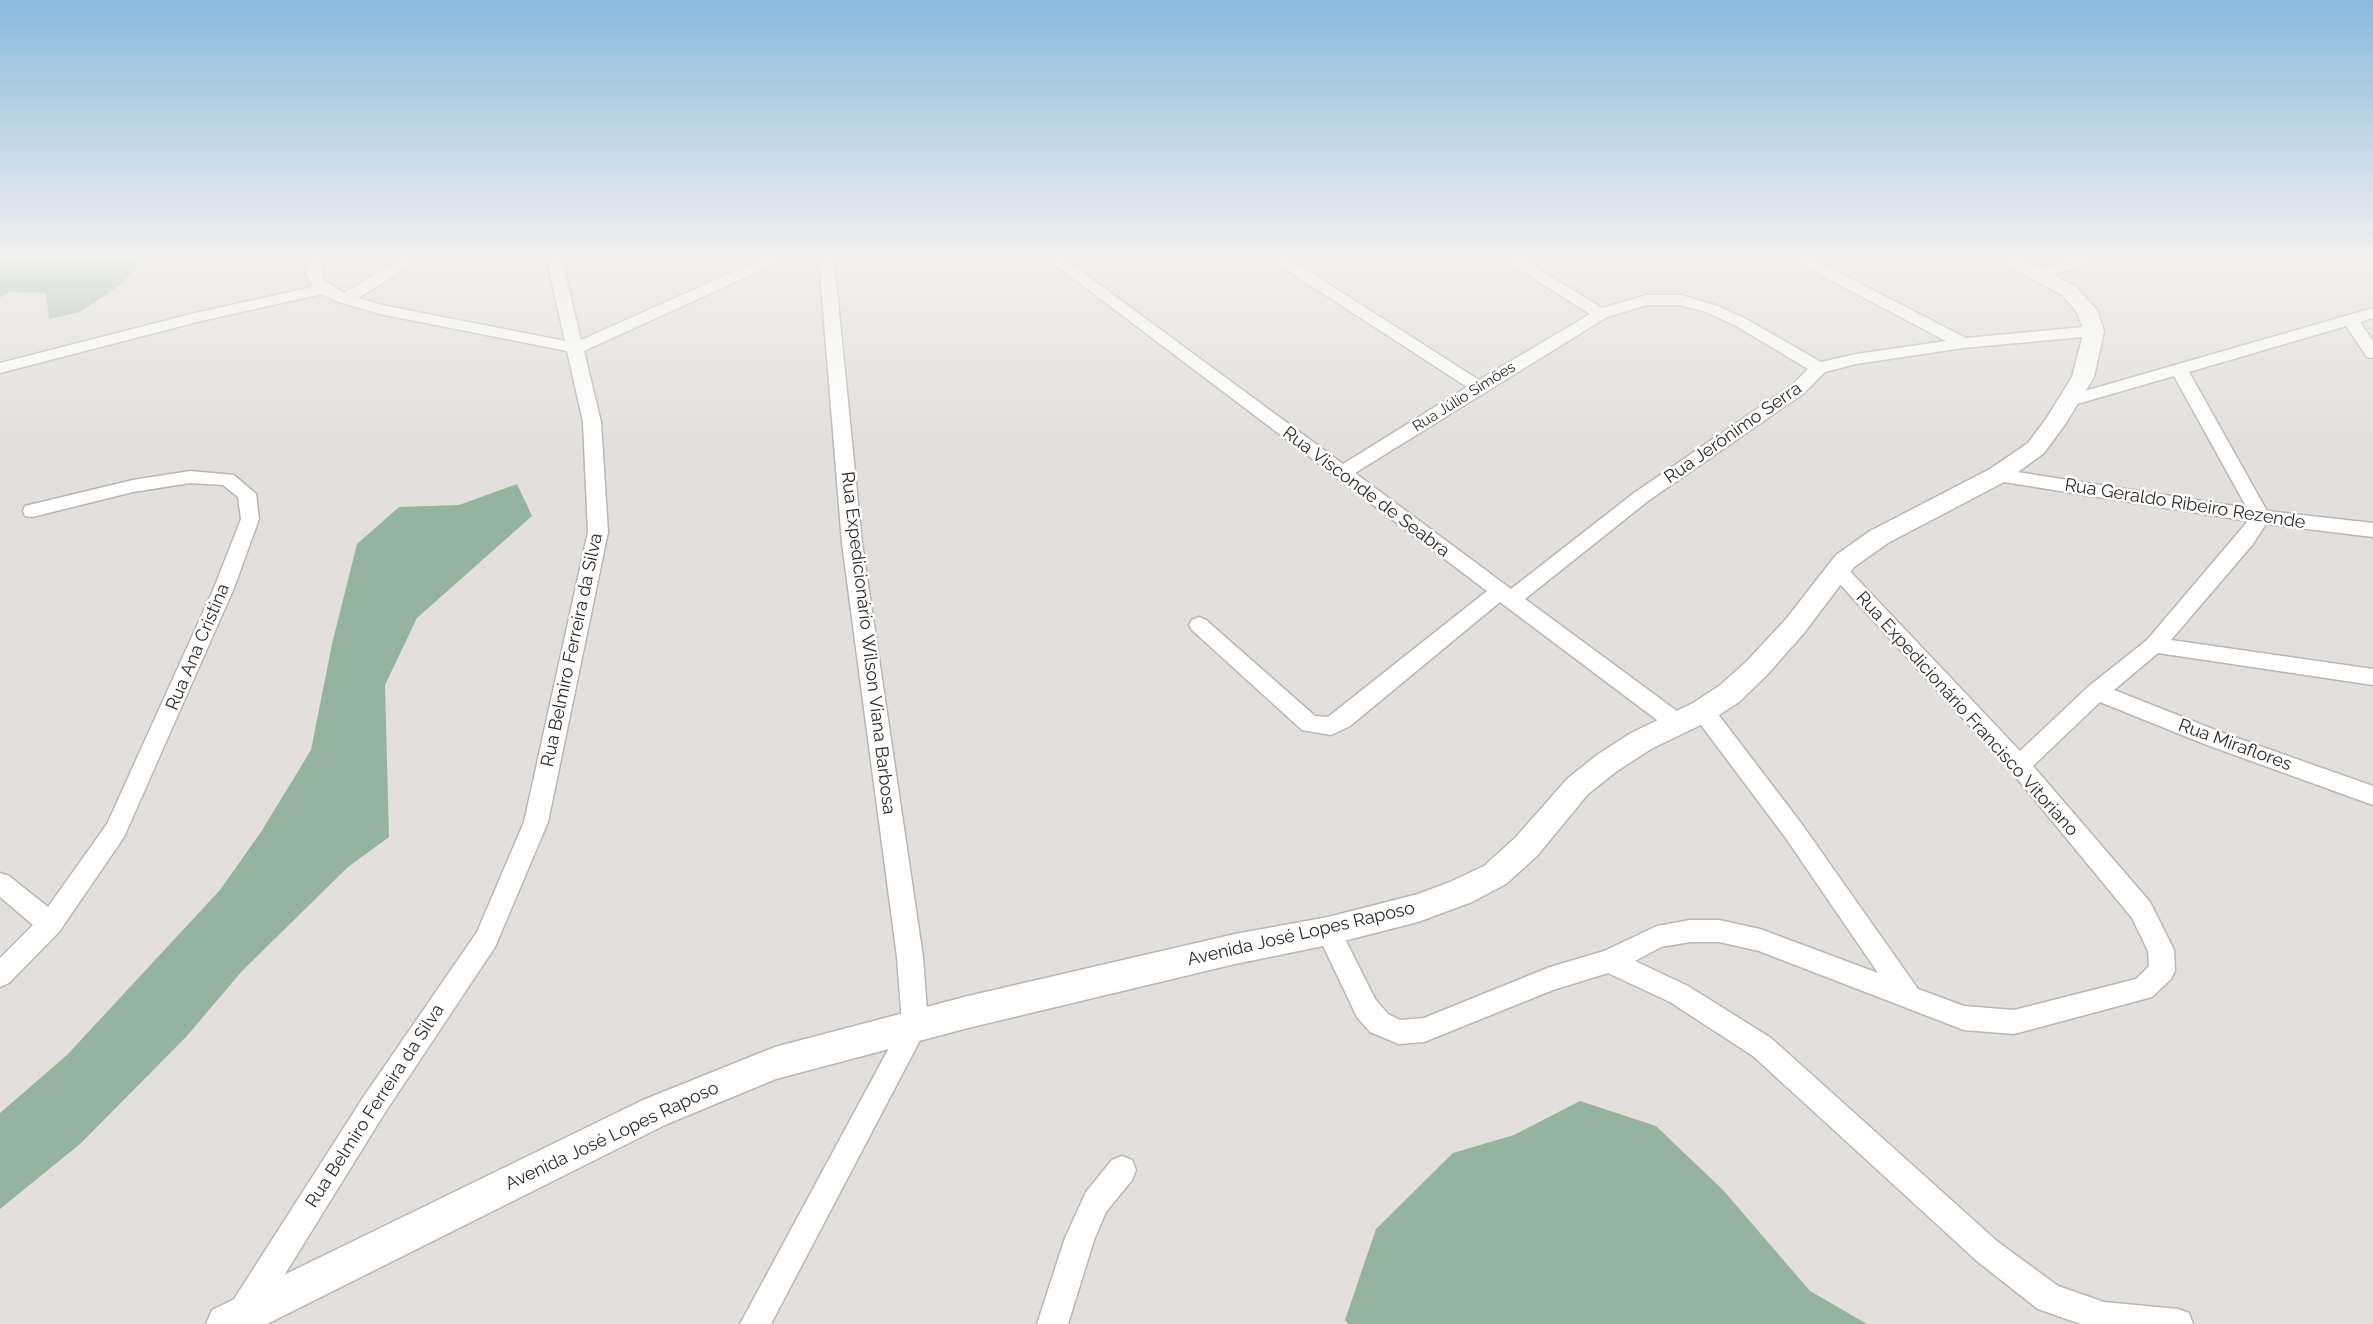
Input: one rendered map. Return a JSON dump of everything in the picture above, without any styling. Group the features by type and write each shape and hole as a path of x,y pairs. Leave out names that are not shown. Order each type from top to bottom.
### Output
{"street":[{"path":"0,368 177,322"},
{"path":"444,322 576,348 634,322"},
{"name":"Rua Belmiro Ferreira da Silva","path":"236,1322 374,1105 486,939 536,822 598,532 592,422 569,322"},
{"name":"Rua Expedicionário Wilson Viana Barbosa","path":"832,322 852,543 910,957 915,1025"},
{"name":"Rua Visconde de Seabra","path":"1140,322 1677,723"},
{"path":"1377,322 1479,387"},
{"name":"Rua Júlio Simões","path":"1342,473 1588,322"},
{"name":"Rua Júlio Simões","path":"1739,322 1819,368"},
{"path":"1923,322 1964,343"},
{"path":"2091,322 2094,331"},
{"path":"2070,400 2344,322"},
{"path":"2351,322 2373,353"},
{"name":"Avenida José Lopes Raposo","path":"236,1322 655,1112 775,1063 915,1025 1235,948 1328,931 1418,908 1461,892 1495,875 1526,847 1578,786 1606,763 1641,741 1703,711 1729,693 1756,669 1795,626 1845,561 1879,537 1998,475 2036,448 2084,377 2094,331"},
{"name":"Rua Jerônimo Serra","path":"1199,625 1310,724 1331,726 1641,497 1798,390 1819,368 1856,359 1964,343 2094,331"},
{"path":"2019,765 2097,692 2154,645 2246,539 2261,517 2179,370"},
{"name":"Rua Geraldo Ribeiro Rezende","path":"1998,475 2261,517 2373,530"},
{"name":"Rua Ana Cristina","path":"0,975 50,924 116,830 215,610 250,519 247,494 227,480 190,477 133,486 32,511"},
{"name":"Rua Expedicionário Francisco Vitoriano","path":"1328,931 1366,1008 1380,1023 1399,1032 1424,1030 1550,979 1610,961 1657,937 1690,931 1719,931 1760,940 1964,1018 2014,1022 2143,989 2162,970 2161,950 2140,910 2019,765 1837,570"},
{"path":"2154,645 2373,677"},
{"name":"Rua Miraflores","path":"2097,692 2215,739 2373,796"},
{"path":"1703,711 1793,830 1909,997"},
{"path":"0,883 50,924"},
{"path":"1610,961 1679,994 1762,1047 1988,1252 2049,1298 2104,1317 2178,1324"},
{"path":"755,1324 915,1025"},
{"path":"1052,1324 1059,1311 1080,1238 1096,1202 1122,1170"}],"green space":[{"path":"517,484 532,516 417,618 385,685 389,837 348,867 242,971 186,1037 80,1144 0,1209 0,1113 67,1055 220,890 261,832 311,750 332,644 357,544 399,507 459,505"},
{"path":"1580,1101 1656,1126 1723,1190 1810,1291 1867,1324 1348,1324 1345,1320 1376,1229 1453,1153 1514,1135"}]}
